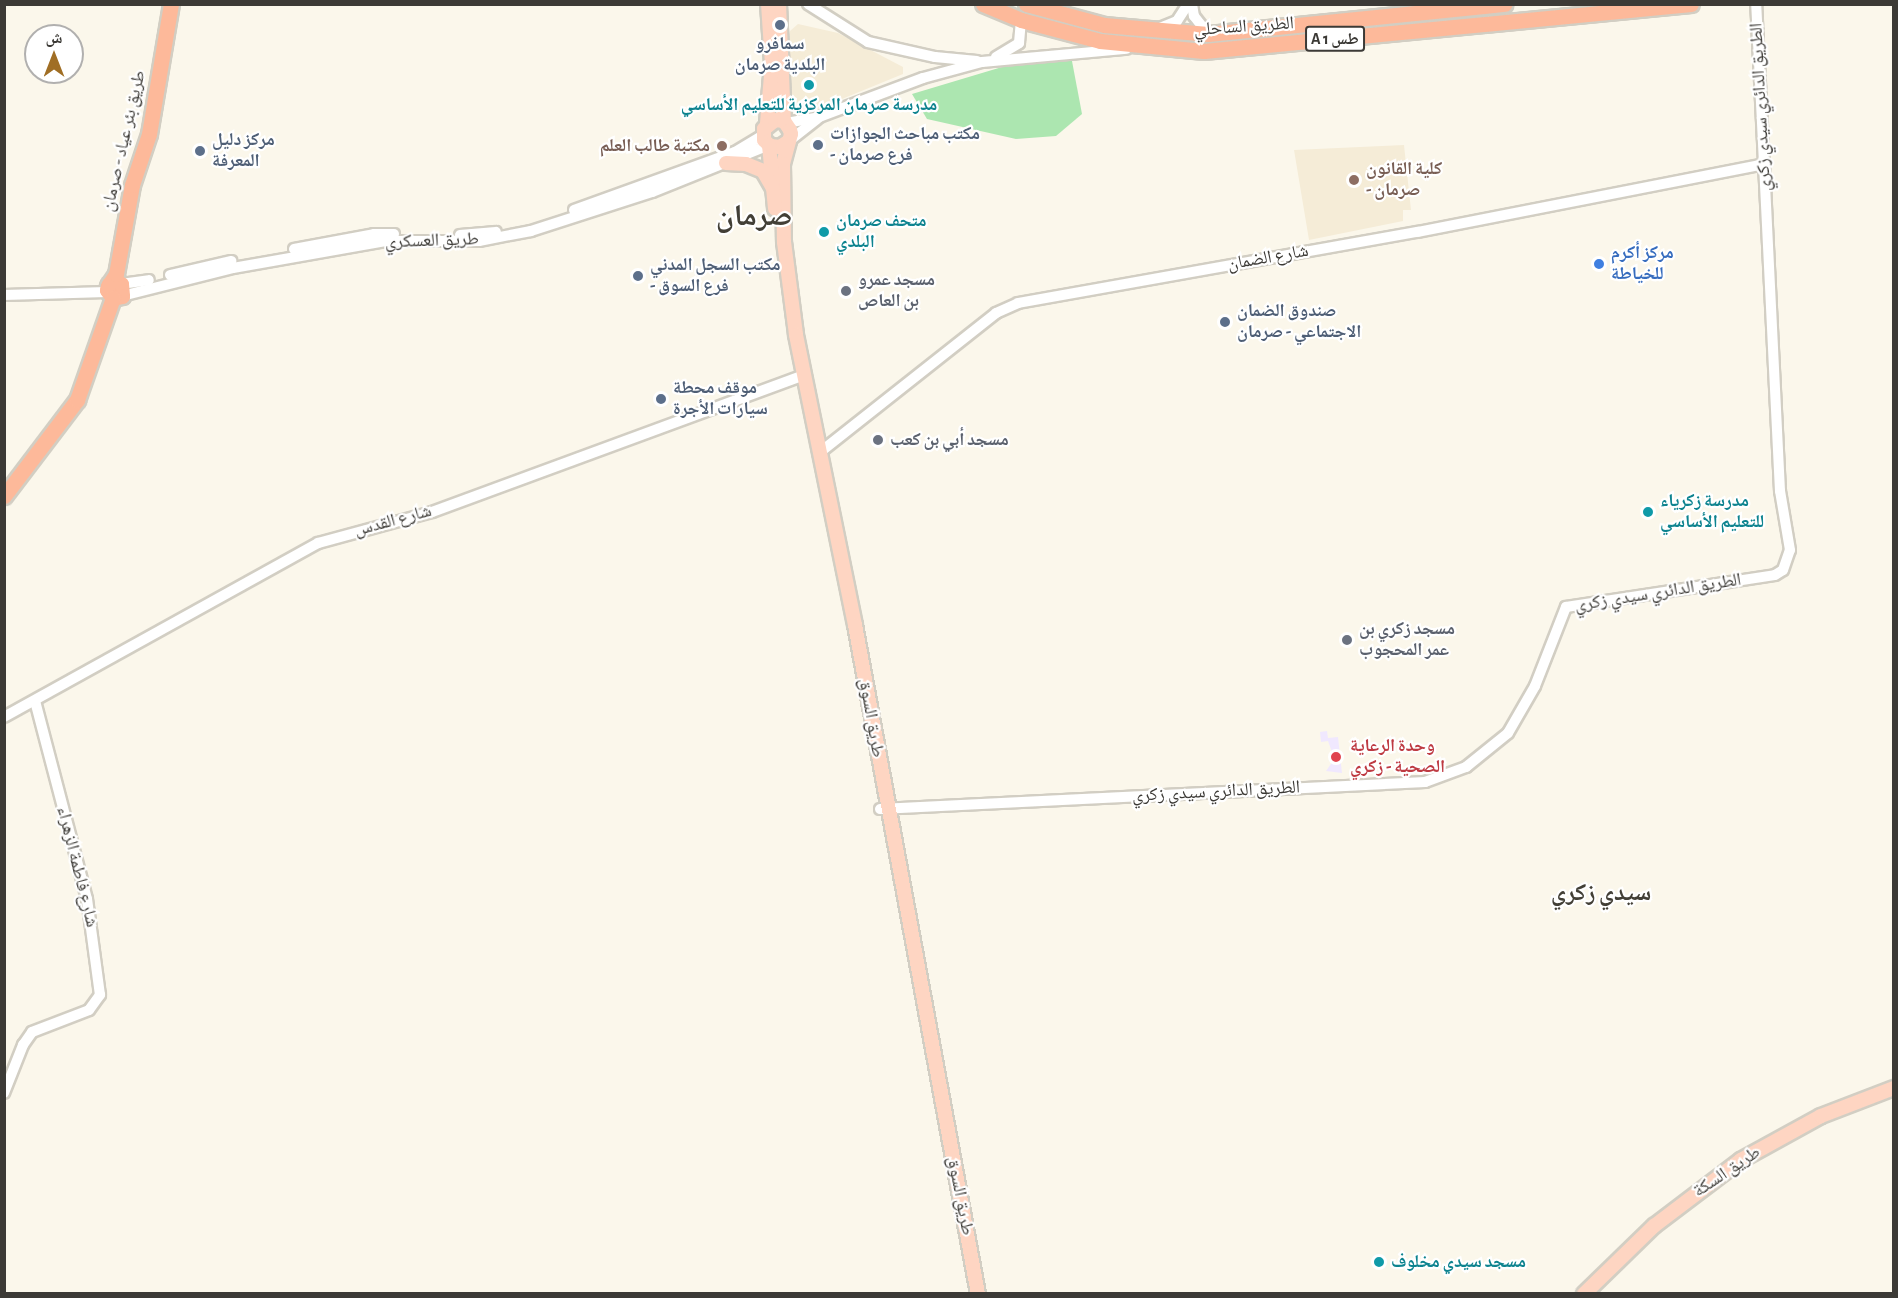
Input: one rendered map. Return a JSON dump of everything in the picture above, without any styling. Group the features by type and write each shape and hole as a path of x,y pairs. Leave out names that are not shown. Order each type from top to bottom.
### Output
{"highway":[{"name":"طريق بئر عياد - صرمان","path":"114,291 132,185 149,134 171,4"},
{"name":"طريق بئر عياد - صرمان","path":"4,496 77,400 114,291 139,188 155,134 177,4"},
{"name":"الطريق الساحلي","path":"983,4 1021,20 1100,41 1204,51 1261,48 1572,10 1691,4"},
{"name":"الطريق الساحلي","path":"1026,4 1104,25 1208,34 1504,4"}],"main road":[{"name":"طريق السوق","path":"768,4 772,64 766,134 774,189 780,273 978,1293"},
{"path":"779,4 785,122 790,130 789,141 780,147 766,134 785,122"},
{"name":"طريق السوق","path":"789,141 783,164 785,253 801,376 815,431 970,1293"},
{"path":"726,163 747,164 763,171 774,189"},
{"name":"طريق السكة","path":"1584,1293 1654,1226 1741,1160 1821,1116 1893,1088"}],"street":[{"path":"808,4 868,42 935,57 984,62 1150,47"},
{"path":"1155,30 1177,21 1190,4"},
{"path":"1190,4 1194,16 1208,34"},
{"name":"الطريق الدائري سيدي زكري","path":"883,808 1425,782 1466,767 1508,733 1535,686 1566,607 1775,575 1783,570 1790,550 1780,491 1756,4"},
{"path":"785,122 819,117 923,78 984,62 1016,48 1021,20"},
{"path":"789,141 819,117"},
{"name":"طريق العسكري","path":"114,291 374,234 463,235 502,231 538,223 735,152 766,134"},
{"name":"طريق العسكري","path":"114,291 386,241 479,242 531,231 652,192 726,163 766,134"},
{"name":"شارع الضمان","path":"819,453 996,313 1018,303 1418,232 1764,164"},
{"path":"4,295 114,291"},
{"name":"شارع القدس","path":"4,717 318,543 432,512 801,376"},
{"path":"815,431 835,439"},
{"name":"شارع فاطمة الزهراء","path":"4,1093 22,1045 32,1032 89,1010 100,995 87,899 35,701"}],"shaded area":[{"path":"798,24 838,33 903,67 903,74 815,110 790,106 790,31"},
{"name":"كلية القانون - صرمان","path":"1404,145 1411,210 1403,210 1403,221 1309,240 1294,150"},
{"name":"وحدة الرعاية الصحية - زكري","path":"1327,731 1328,738 1338,737 1342,773 1326,771 1333,761 1332,752 1328,741 1321,742 1320,732"}],"green space":[{"path":"1072,61 1082,114 1056,136 1016,139 927,119 912,94 1012,64"}],"place":[{"name":"سمافرو البلدية صرمان","path":"780,25"},
{"name":"مدرسة صرمان المركزية للتعليم الأساسي","path":"809,85"},
{"name":"مكتب مباحث الجوازات - فرع صرمان","path":"818,145"},
{"name":"مكتبة طالب العلم","path":"722,146"},
{"name":"مركز دليل المعرفة","path":"200,151"},
{"name":"كلية القانون - صرمان","path":"1354,180"},
{"name":"متحف صرمان البلدي","path":"824,232"},
{"name":"مركز أكرم للخياطة","path":"1599,264"},
{"name":"مكتب السجل المدني - فرع السوق","path":"638,276"},
{"name":"مسجد عمرو بن العاص","path":"846,291"},
{"name":"صندوق الضمان الاجتماعي - صرمان","path":"1225,322"},
{"name":"موقف محطة سيارات الأجرة","path":"661,399"},
{"name":"مسجد أبي بن كعب","path":"878,440"},
{"name":"مدرسة زكرياء للتعليم الأساسي","path":"1648,512"},
{"name":"مسجد زكري بن عمر المحجوب","path":"1347,640"},
{"name":"وحدة الرعاية الصحية - زكري","path":"1336,757"},
{"name":"مسجد سيدي مخلوف","path":"1379,1262"}],"district":[{"name":"صرمان","path":"754,216"},
{"name":"سيدي زكري","path":"1601,894"}]}
